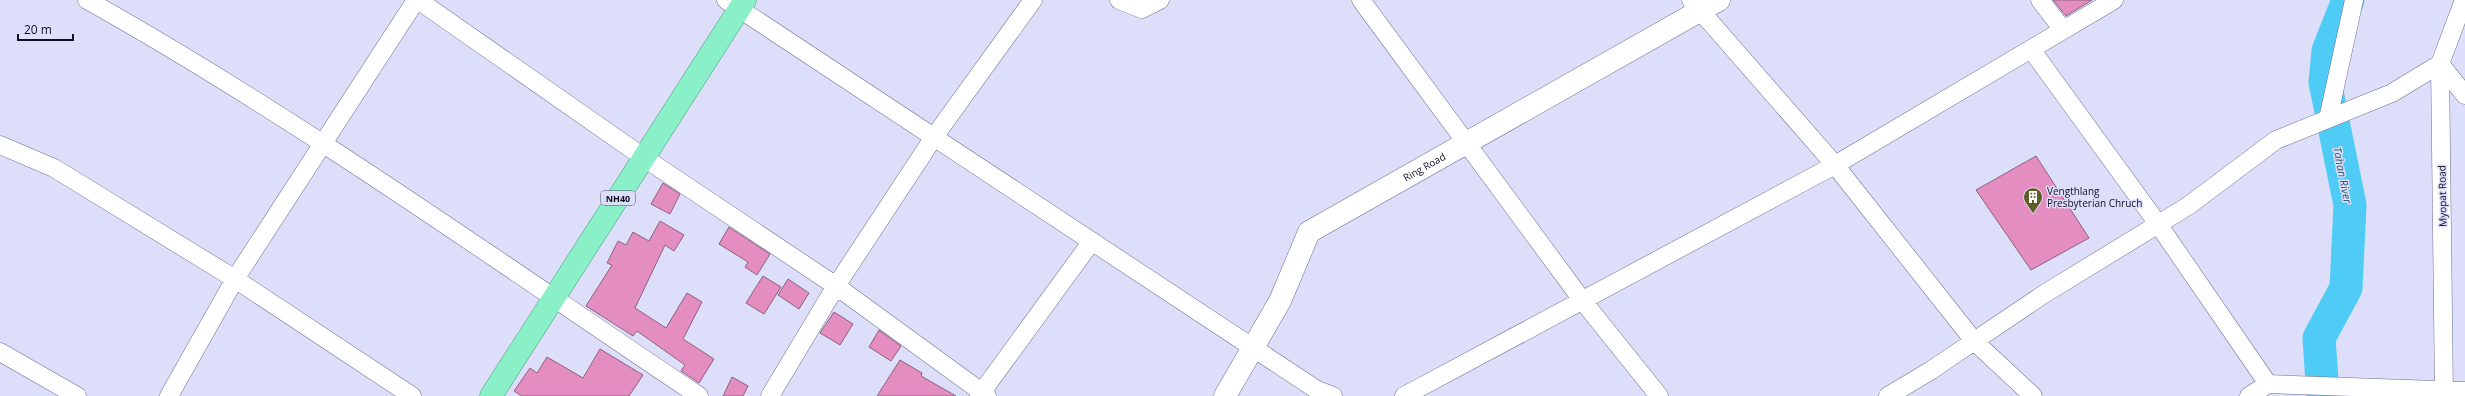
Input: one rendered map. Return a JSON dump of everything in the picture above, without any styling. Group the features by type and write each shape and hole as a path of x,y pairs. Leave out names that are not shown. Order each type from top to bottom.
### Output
{"highway":[{"name":"NH40","path":"491,396 554,300 737,3"}],"street":[{"path":"88,0 155,38 323,143 554,300 699,396"},
{"path":"169,396 236,279 417,0 643,157 836,286 983,395 1092,241"},
{"path":"770,396 836,286 934,137 1033,0"},
{"path":"1119,0 1142,9 1160,0"},
{"path":"1362,0 1582,300 1658,396"},
{"name":"Ring Road","path":"1225,396 1280,301 1309,232 1467,143 1696,6 1718,0"},
{"path":"2040,0 2063,30"},
{"path":"1404,396 1834,165 2032,50 2114,0"},
{"path":"2328,119 2354,0"},
{"name":"Myopat Road","path":"2444,394 2440,64 2464,0"},
{"path":"737,3 934,137 1317,390 1333,396"},
{"path":"1696,6 1834,165 1974,341 2033,396"},
{"path":"2032,50 2158,224 2268,384"},
{"path":"1888,396 2044,294 2188,206 2276,140 2392,93 2440,64 2465,95"},
{"path":"0,145 54,168 236,279 412,396"},
{"path":"0,352 77,396"},
{"path":"2249,396 2268,384 2444,394 2465,391"}],"building":[{"path":"2053,0 2092,0 2066,16"},
{"name":"Vengthlang Presbyterian Chruch","path":"2036,156 2089,238 2031,270 1976,190"},
{"path":"663,183 680,194 670,214 651,204"},
{"path":"660,221 684,235 674,251 665,245 635,308 666,328 687,293 702,302 683,339 714,359 699,383 681,371 685,365 637,331 633,336 586,306 612,265 607,263 618,241 626,245 633,232 649,241"},
{"path":"729,227 770,254 757,275 745,267 748,262 719,244"},
{"path":"763,276 781,287 764,314 746,303"},
{"path":"788,279 809,293 799,309 778,295"},
{"path":"834,312 853,324 840,345 820,333"},
{"path":"879,330 901,346 891,361 869,347"},
{"path":"600,349 643,375 629,396 522,396 514,391 530,368 537,373 547,357 583,378"},
{"path":"900,360 922,373 921,376 956,396 877,396"},
{"path":"732,377 748,386 743,396 723,396"}],"waterway":[{"name":"Tahan River","path":"2323,396 2319,338 2346,288 2350,205 2325,82 2328,51 2348,0"}],"place":[{"name":"Vengthlang Presbyterian Chruch","path":"2033,214"}]}
